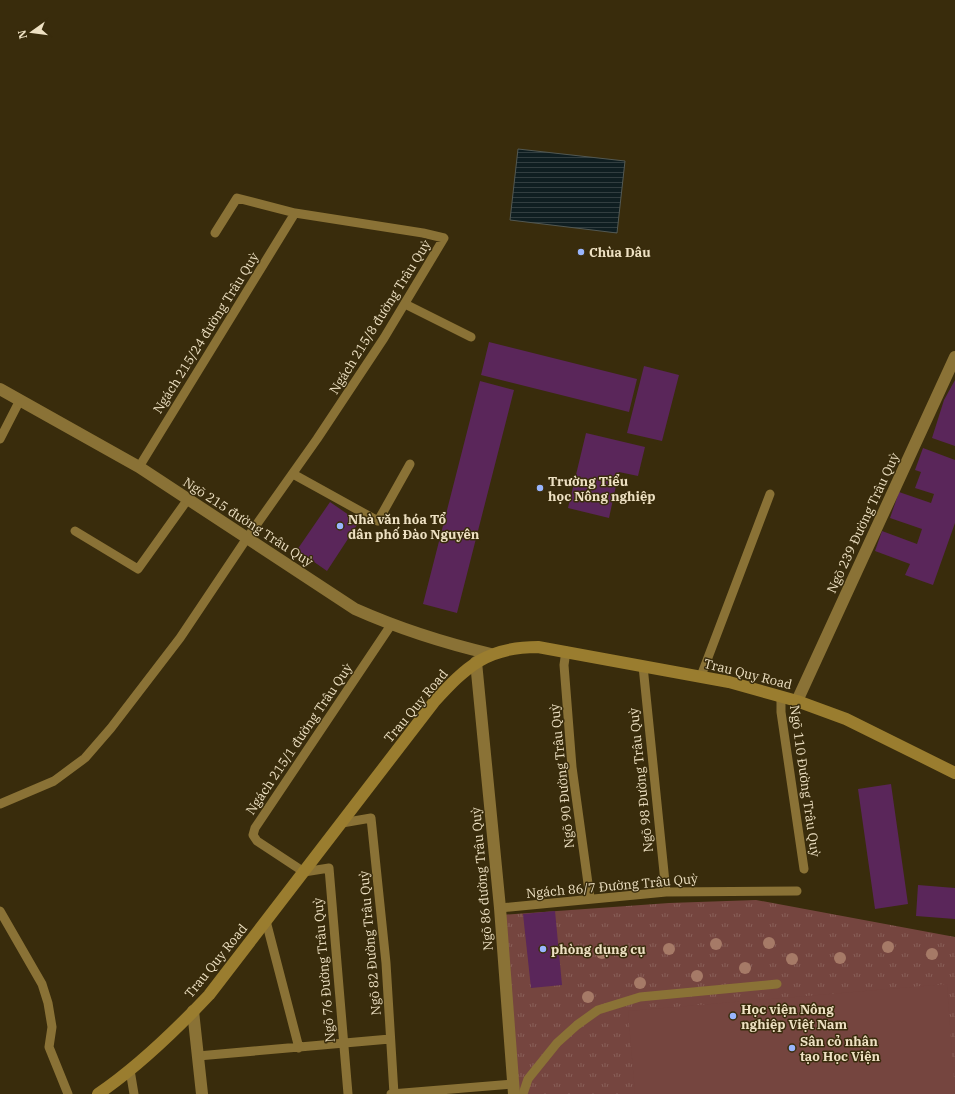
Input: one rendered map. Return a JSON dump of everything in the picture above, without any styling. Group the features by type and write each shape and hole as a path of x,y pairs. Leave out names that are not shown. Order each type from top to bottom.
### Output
{"street":[{"name":"Ngõ 239 Đường Trâu Quỳ","path":"797,701 955,357"},
{"name":"Ngõ 215 đường Trâu Quỳ","path":"0,389 138,467 356,609 391,625 431,638 491,654"},
{"name":"Trau Quy Road","path":"98,1094 130,1070 193,1011 213,990 434,702 461,674 476,662 491,654 523,647 538,647 730,682 797,701 846,719 955,773"},
{"name":"Ngõ 86 đường Trâu Quỳ","path":"476,662 500,908 514,1089"},
{"path":"193,1011 202,1094"}],"lane":[{"name":"Ngách 215/8 đường Trâu Quỳ","path":"0,804 54,781 85,758 111,728 180,638 247,538 322,433 405,304 444,238 423,233 295,213 237,198 215,233"},
{"name":"Ngách 215/24 đường Trâu Quỳ","path":"138,467 295,213"},
{"path":"405,304 472,337"},
{"path":"0,439 20,400"},
{"path":"293,474 378,521 410,464"},
{"path":"701,676 770,494"},
{"path":"75,531 138,569 188,499"},
{"name":"Ngách 215/1 đường Trâu Quỳ","path":"304,872 257,841 254,835 255,828 391,625"},
{"name":"Ngõ 90 Đường Trâu Quỳ","path":"566,651 564,665 572,767 590,898"},
{"name":"Ngõ 98 Đường Trâu Quỳ","path":"643,666 666,892"},
{"name":"Ngõ 110 Đường Trâu Quỳ","path":"781,697 781,712 804,868"},
{"name":"Ngõ 82 Đường Trâu Quỳ","path":"342,823 371,818 386,963 394,1094"},
{"name":"Ngõ 76 Đường Trâu Quỳ","path":"304,872 329,868 348,1094"},
{"name":"Ngách 86/7 Đường Trâu Quỳ","path":"500,908 590,898 666,892 797,891"},
{"path":"0,911 42,984 48,1003 52,1028 49,1047 68,1094"},
{"path":"266,921 299,1048"},
{"path":"523,1094 528,1079 556,1043 598,1010 640,997 777,984"},
{"path":"198,1056 390,1039"},
{"path":"130,1070 134,1094"},
{"path":"391,1094 514,1089"}],"green space":[{"name":"Học viện Nông nghiệp Việt Nam","path":"756,900 955,937 955,1094 517,1094 500,915 669,903"},
{"name":"Sân cỏ nhân tạo Học Viện","path":"947,984 955,1094 635,1094 628,1011"}],"shaded area":[{"path":"518,149 625,161 617,233 510,220"}],"building":[{"path":"489,342 637,379 629,412 481,375"},
{"path":"644,366 679,375 662,441 627,433"},
{"path":"955,380 955,446 932,438 944,400"},
{"path":"480,381 514,390 457,613 423,604"},
{"path":"586,433 645,447 638,476 619,472 609,518 568,508"},
{"path":"923,448 955,460 955,523 933,585 905,575 910,564 875,551 882,531 917,544 922,529 890,518 899,492 931,503 934,494 915,488 921,472 915,470"},
{"path":"330,502 359,522 327,571 297,550"},
{"path":"891,784 908,904 875,909 858,789"},
{"path":"918,885 955,888 955,919 916,916"},
{"name":"phòng dụng cụ","path":"555,911 562,985 531,988 523,914"}],"place":[{"name":"Chùa Dâu","path":"581,252"},
{"name":"Trường Tiểu học Nông nghiệp","path":"540,488"},
{"name":"Nhà văn hóa Tổ dân phố Đào Nguyên","path":"340,526"},
{"name":"phòng dụng cụ","path":"543,949"},
{"name":"Học viện Nông nghiệp Việt Nam","path":"733,1016"},
{"name":"Sân cỏ nhân tạo Học Viện","path":"792,1048"}]}
